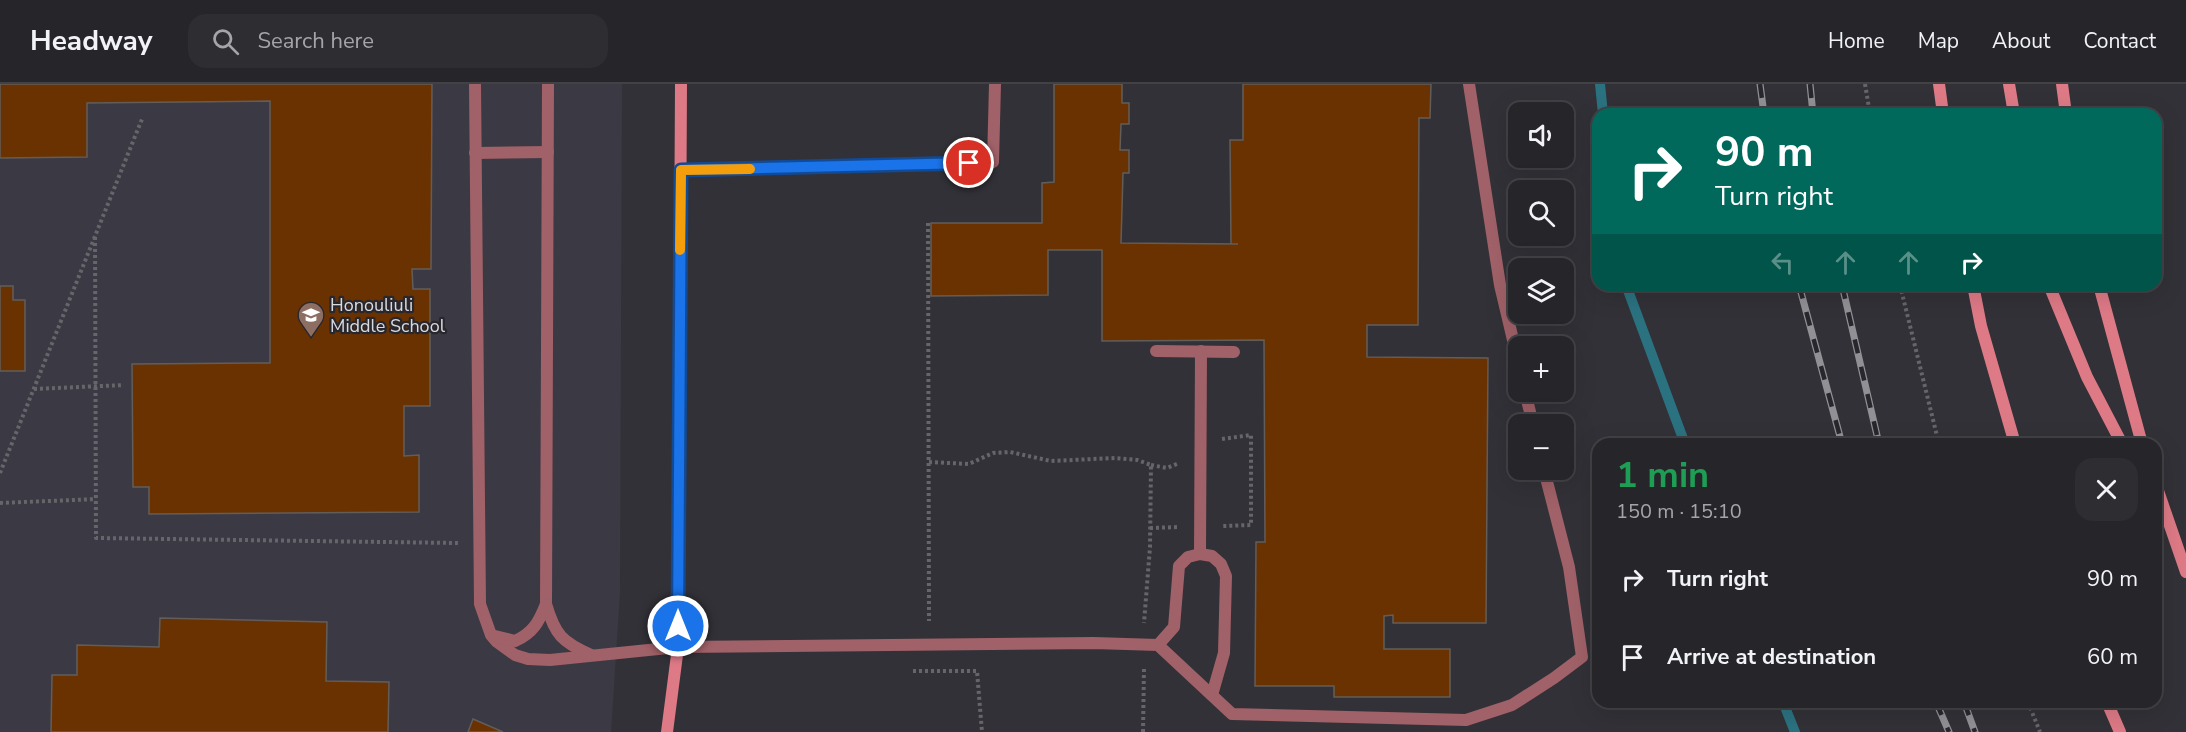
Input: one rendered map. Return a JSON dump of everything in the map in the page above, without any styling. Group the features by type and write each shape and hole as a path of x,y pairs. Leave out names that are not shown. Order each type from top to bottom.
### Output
{"main road":[{"path":"667,732 678,646 681,84"},
{"path":"1939,84 1942,108"},
{"path":"2009,84 2013,108"},
{"path":"2062,84 2065,108"},
{"path":"1974,291 2013,438"},
{"path":"2051,291 2087,377 2119,438"},
{"path":"2101,291 2140,438"},
{"path":"2162,503 2186,573"},
{"path":"2162,523 2186,573"},
{"path":"2110,708 2120,732"}],"lane":[{"path":"475,84 480,604 491,634 505,649 528,659 592,656 678,646 928,646 1094,643 1158,645 1232,714 1466,720 1512,705 1582,657 1569,567 1547,480"},
{"path":"548,84 546,604 552,626 566,643 592,656"},
{"path":"681,170 993,162 996,84"},
{"path":"1469,84 1500,285 1512,336"},
{"path":"476,153 548,152"},
{"path":"1156,351 1234,352"},
{"path":"1200,554 1201,351"},
{"path":"1158,645 1174,627 1179,566 1188,557 1200,554 1212,556 1221,564 1226,576 1224,653 1212,695"},
{"path":"491,634 508,641 522,638 540,621 546,604"}],"path":[{"path":"1866,84 1869,108"},
{"path":"0,473 142,119"},
{"path":"928,223 928,671"},
{"path":"95,237 96,538 480,544"},
{"path":"1901,291 1938,438"},
{"path":"34,389 124,385"},
{"path":"929,462 969,464 993,453 1010,452 1051,461 1114,458 1137,460 1151,465 1143,732"},
{"path":"0,503 96,498"},
{"path":"904,671 977,671 982,732"},
{"path":"2030,708 2040,732"}],"shaded area":[{"name":"Honouliuli Middle School","path":"0,84 622,84 620,593 611,732 0,732"}],"building":[{"path":"0,84 432,84 431,269 412,269 413,289 430,289 430,406 404,406 404,456 419,455 419,512 149,514 149,487 133,487 132,364 270,363 270,101 87,103 87,157 0,158"},
{"path":"1054,84 1122,84 1122,103 1129,103 1129,124 1121,124 1120,150 1129,150 1129,173 1123,173 1121,243 1231,244 1230,140 1243,140 1243,84 1431,84 1430,118 1419,118 1418,325 1367,325 1367,357 1488,358 1486,623 1393,623 1393,615 1384,616 1384,649 1450,649 1450,697 1334,697 1334,686 1255,686 1256,542 1265,542 1264,340 1102,341 1102,250 1048,250 1048,295 931,296 931,223 1042,223 1042,183 1054,182"},
{"path":"0,286 13,286 13,300 25,300 25,371 0,371"},
{"path":"160,618 327,622 326,681 389,682 388,732 51,732 52,675 77,675 77,645 159,647"},
{"path":"473,719 503,732 468,732"}],"waterway":[{"path":"1600,84 1602,108"},
{"path":"1628,291 1683,438"},
{"path":"1785,708 1795,732"}],"railway":[{"path":"1760,84 1763,108"},
{"path":"1810,84 1812,108"},
{"path":"1801,291 1840,438"},
{"path":"1843,291 1878,438"},
{"path":"1939,708 1949,732"},
{"path":"1966,708 1975,732"}],"slow traffic":[{"path":"680,250 681,170 750,169"}],"place":[{"name":"Honouliuli Middle School","path":"311,338"}],"route":[{"path":"678,626 681,170 969,163"}]}
